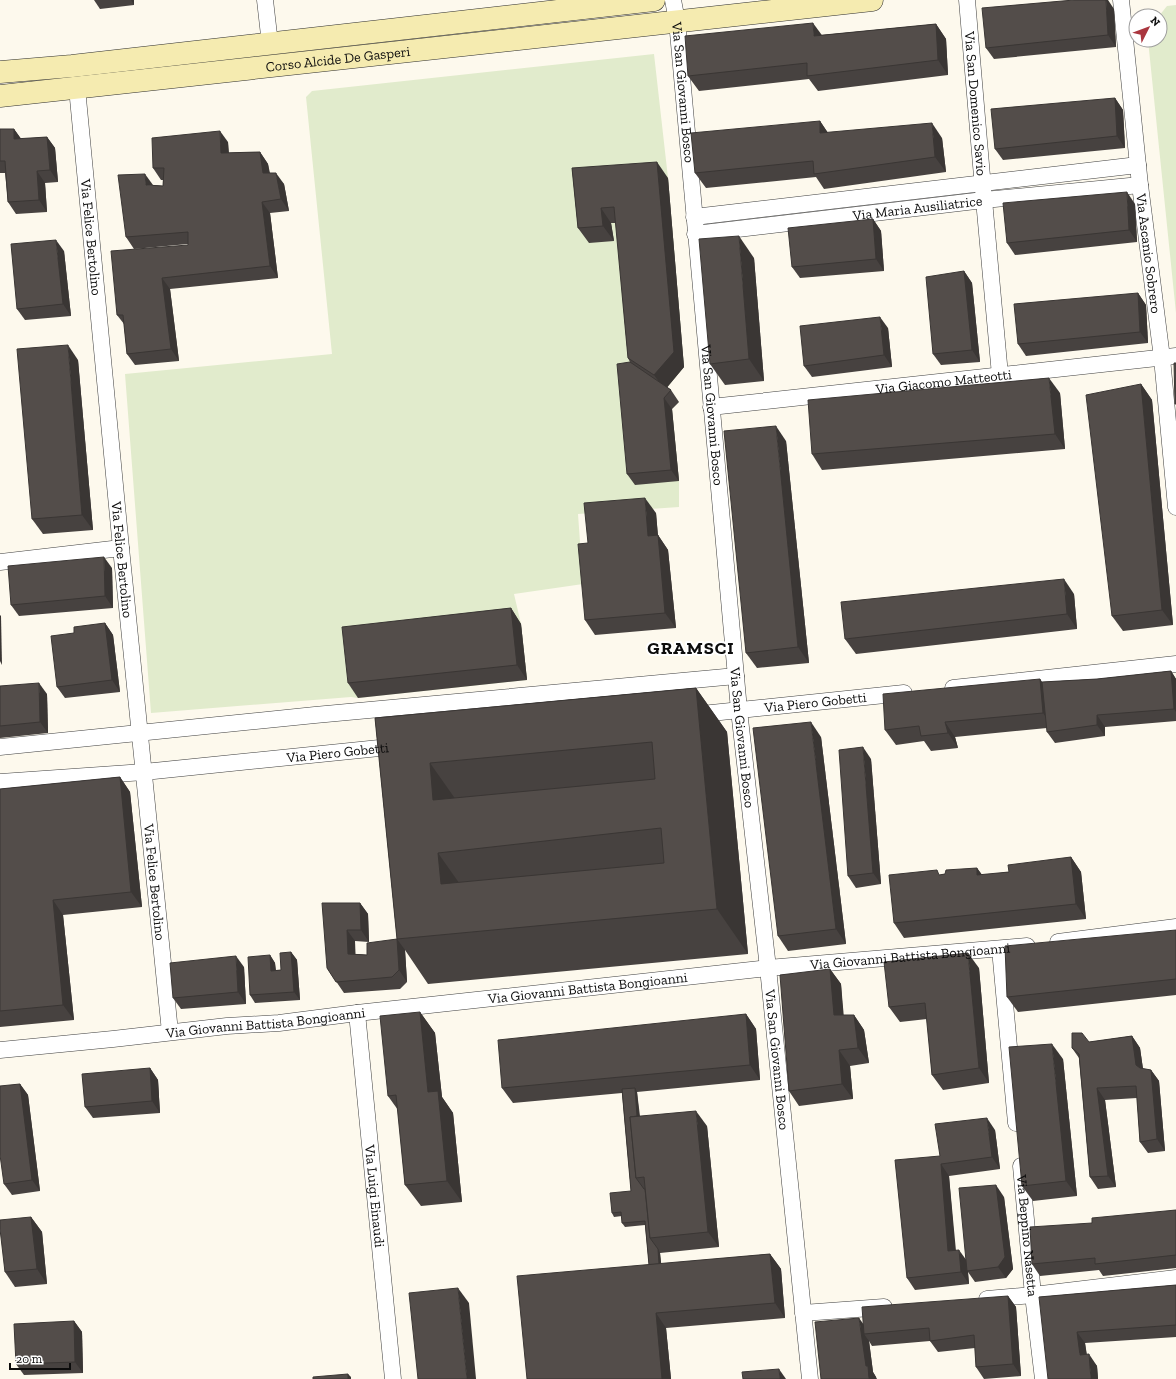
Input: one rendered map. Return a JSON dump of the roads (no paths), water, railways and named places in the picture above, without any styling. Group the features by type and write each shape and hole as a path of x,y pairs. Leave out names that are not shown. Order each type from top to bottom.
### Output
{"main road":[{"name":"Corso Alcide De Gasperi","path":"0,72 72,66 654,0"},
{"name":"Corso Alcide De Gasperi","path":"0,96 872,0"}],"street":[{"path":"265,0 270,44"},
{"name":"Via San Giovanni Bosco","path":"673,0 677,21 739,710 768,968 810,1379"},
{"name":"Via San Domenico Savio","path":"967,0 1000,375"},
{"name":"Via Ascanio Sobrero","path":"1120,0 1140,185 1169,357 1176,507"},
{"name":"Via Felice Bertolino","path":"77,88 121,548 170,1032"},
{"name":"Via Maria Ausiliatrice","path":"694,217 982,184 1138,164"},
{"name":"Via Maria Ausiliatrice","path":"695,234 984,200 1140,185"},
{"name":"Via Giacomo Matteotti","path":"711,407 1169,357"},
{"path":"0,562 121,548"},
{"name":"Via Piero Gobetti","path":"676,717 1176,664"},
{"path":"0,748 140,732 736,676"},
{"name":"Via Piero Gobetti","path":"0,782 144,772 414,744"},
{"name":"Via Giovanni Battista Bongioanni","path":"0,1050 227,1026 279,1023 357,1013 768,968 1000,949 1176,927"},
{"name":"Via Beppino Nasetta","path":"1000,949 1033,1295 1043,1379"},
{"name":"Via Luigi Einaudi","path":"357,1013 393,1379"},
{"path":"969,1300 1033,1295 1176,1278"},
{"path":"803,1313 898,1305"}],"district":[{"name":"GRAMSCI","path":"691,648"}]}
